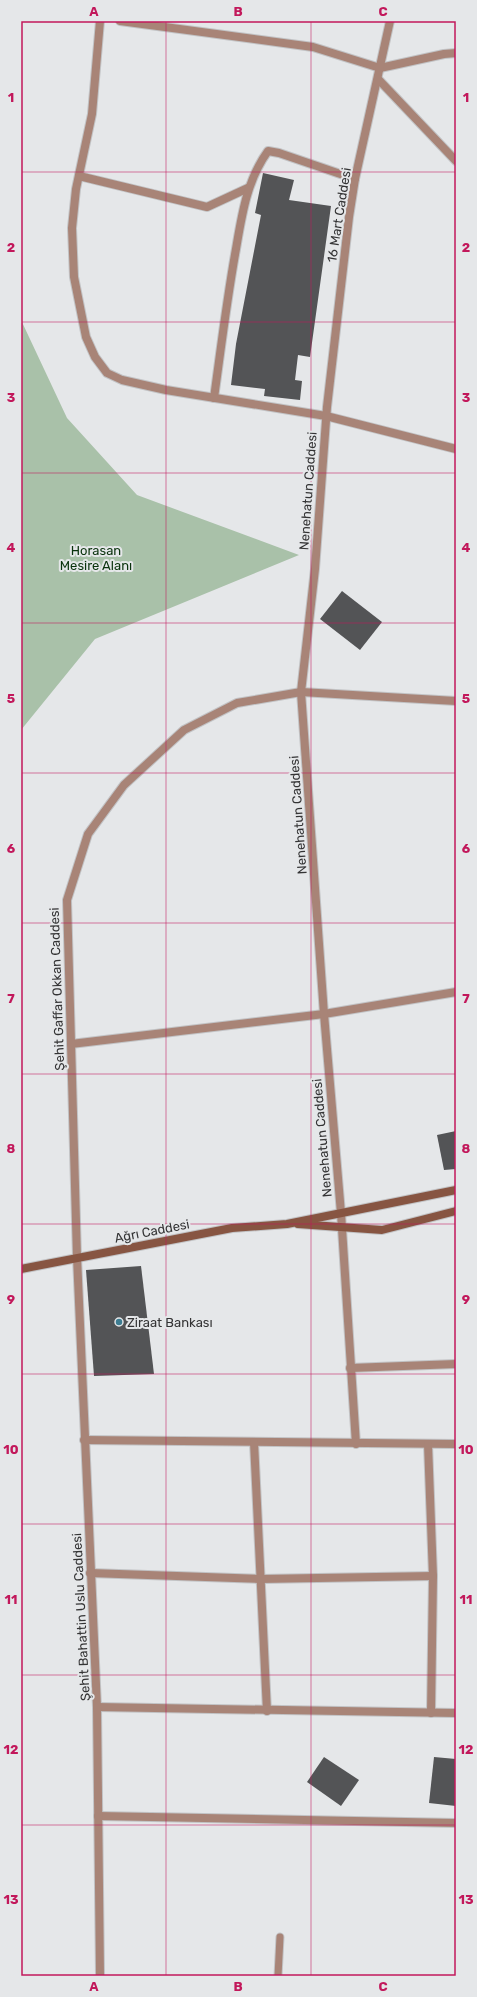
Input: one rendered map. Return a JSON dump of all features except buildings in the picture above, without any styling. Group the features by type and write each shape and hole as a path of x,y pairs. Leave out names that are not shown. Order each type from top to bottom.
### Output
{"main road":[{"name":"Ağrı Caddesi","path":"288,1224 456,1190"},
{"name":"Ağrı Caddesi","path":"21,1269 76,1257 232,1228 288,1224 382,1230 456,1211"}],"street":[{"path":"100,21 92,114 79,176 72,228 74,277 86,337 95,357 107,373 122,380 166,390 326,416 456,449"},
{"path":"120,21 313,47 380,68 456,53"},
{"name":"16 Mart Caddesi","path":"326,416 349,217 355,179 390,21"},
{"path":"378,79 456,161"},
{"path":"214,398 231,272 248,188 258,165 268,151 279,153 355,179"},
{"path":"79,176 207,207 248,188"},
{"name":"Nenehatun Caddesi","path":"326,416 314,569 301,692 324,1014 341,1213 356,1444"},
{"name":"Şehit Gaffar Okkan Caddesi","path":"76,1257 67,900 88,834 124,785 184,730 237,703 301,692 456,701"},
{"path":"71,1044 324,1014 456,992"},
{"name":"Şehit Bahattin Uslu Caddesi","path":"76,1257 97,1707 100,1976"},
{"path":"350,1368 456,1364"},
{"path":"84,1440 456,1444"},
{"path":"254,1442 267,1711"},
{"path":"428,1444 433,1576 430,1713"},
{"path":"90,1573 260,1579 433,1576"},
{"path":"97,1707 456,1713"},
{"path":"98,1816 456,1823"}],"lane":[{"path":"278,1976 280,1937"}],"green space":[{"name":"Horasan Mesire Alanı","path":"21,320 67,418 137,495 299,555 95,639 21,730"}],"place":[{"name":"Ziraat Bankası","path":"119,1322"}]}
